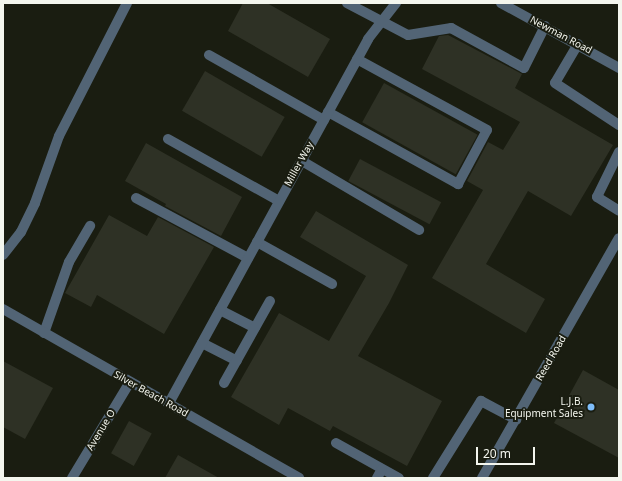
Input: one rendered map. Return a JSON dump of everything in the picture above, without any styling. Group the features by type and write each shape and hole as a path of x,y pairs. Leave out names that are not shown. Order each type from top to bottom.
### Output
{"street":[{"path":"3,255 21,232 35,202 59,136 127,3"},
{"path":"346,3 408,35 451,28 524,68 545,26"},
{"name":"Miller Way","path":"202,343 368,39 396,3"},
{"name":"Newman Road","path":"502,3 619,68"},
{"path":"578,44 555,83 619,125"},
{"path":"209,55 458,184 487,130 357,59"},
{"path":"168,140 279,201"},
{"path":"619,152 597,198 619,211"},
{"path":"302,160 419,230"},
{"path":"136,198 248,258"},
{"path":"44,333 70,262 90,226"},
{"name":"Reed Road","path":"482,478 619,238"},
{"path":"257,242 332,284"},
{"path":"224,383 270,301"},
{"name":"Silver Beach Road","path":"3,309 299,478"},
{"path":"220,310 255,328"},
{"path":"169,404 202,343 237,360"},
{"name":"Avenue O","path":"75,477 130,382"},
{"path":"433,478 482,401 516,420"},
{"path":"336,443 399,478"},
{"path":"377,478 382,468"}],"building":[{"path":"243,3 267,3 330,39 308,77 228,31"},
{"path":"448,35 522,74 515,88 613,145 571,216 528,191 486,264 545,299 526,333 432,278 483,190 467,181 488,142 503,150 520,122 422,69 439,36"},
{"path":"205,71 285,117 262,157 182,111"},
{"path":"384,83 478,135 456,174 362,122"},
{"path":"146,143 242,197 221,236 165,206 166,204 125,181"},
{"path":"360,159 441,202 429,224 348,181"},
{"path":"316,211 408,265 389,303 358,356 442,401 407,466 333,426 330,431 288,408 279,425 231,397 279,313 329,341 366,276 300,237"},
{"path":"109,215 147,236 158,217 214,247 164,334 97,295 91,307 65,293"},
{"path":"3,361 53,388 25,439 3,427"},
{"name":"L.J.B. Equipment Sales","path":"583,370 619,390 619,458 554,423"},
{"path":"129,421 152,434 134,466 111,453"},
{"path":"178,455 219,478 165,478"}],"place":[{"name":"L.J.B. Equipment Sales","path":"591,407"}]}
